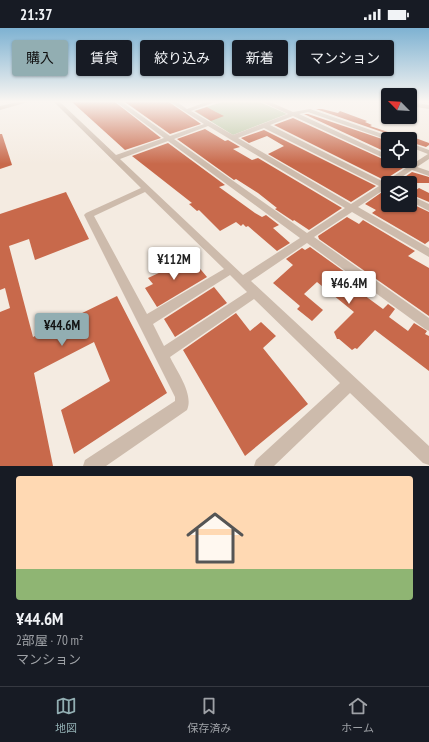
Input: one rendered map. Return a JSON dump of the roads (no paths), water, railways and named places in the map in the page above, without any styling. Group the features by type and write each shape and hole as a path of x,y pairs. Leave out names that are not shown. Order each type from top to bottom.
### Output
{"street":[{"path":"78,122 244,280 350,384 429,457"},
{"path":"145,122 429,325"},
{"path":"207,122 429,253"},
{"path":"233,138 274,122"},
{"path":"310,122 381,155"},
{"path":"344,122 381,135"},
{"path":"115,158 210,124"},
{"path":"266,126 381,181"},
{"path":"417,148 429,152"},
{"path":"417,165 427,159"},
{"path":"399,176 411,168 429,174"},
{"path":"91,466 182,405 182,397 162,355 89,215 147,188"},
{"path":"244,280 381,188"},
{"path":"417,202 429,208"},
{"path":"144,323 232,269"},
{"path":"162,355 255,292"},
{"path":"262,466 350,384"}]}
